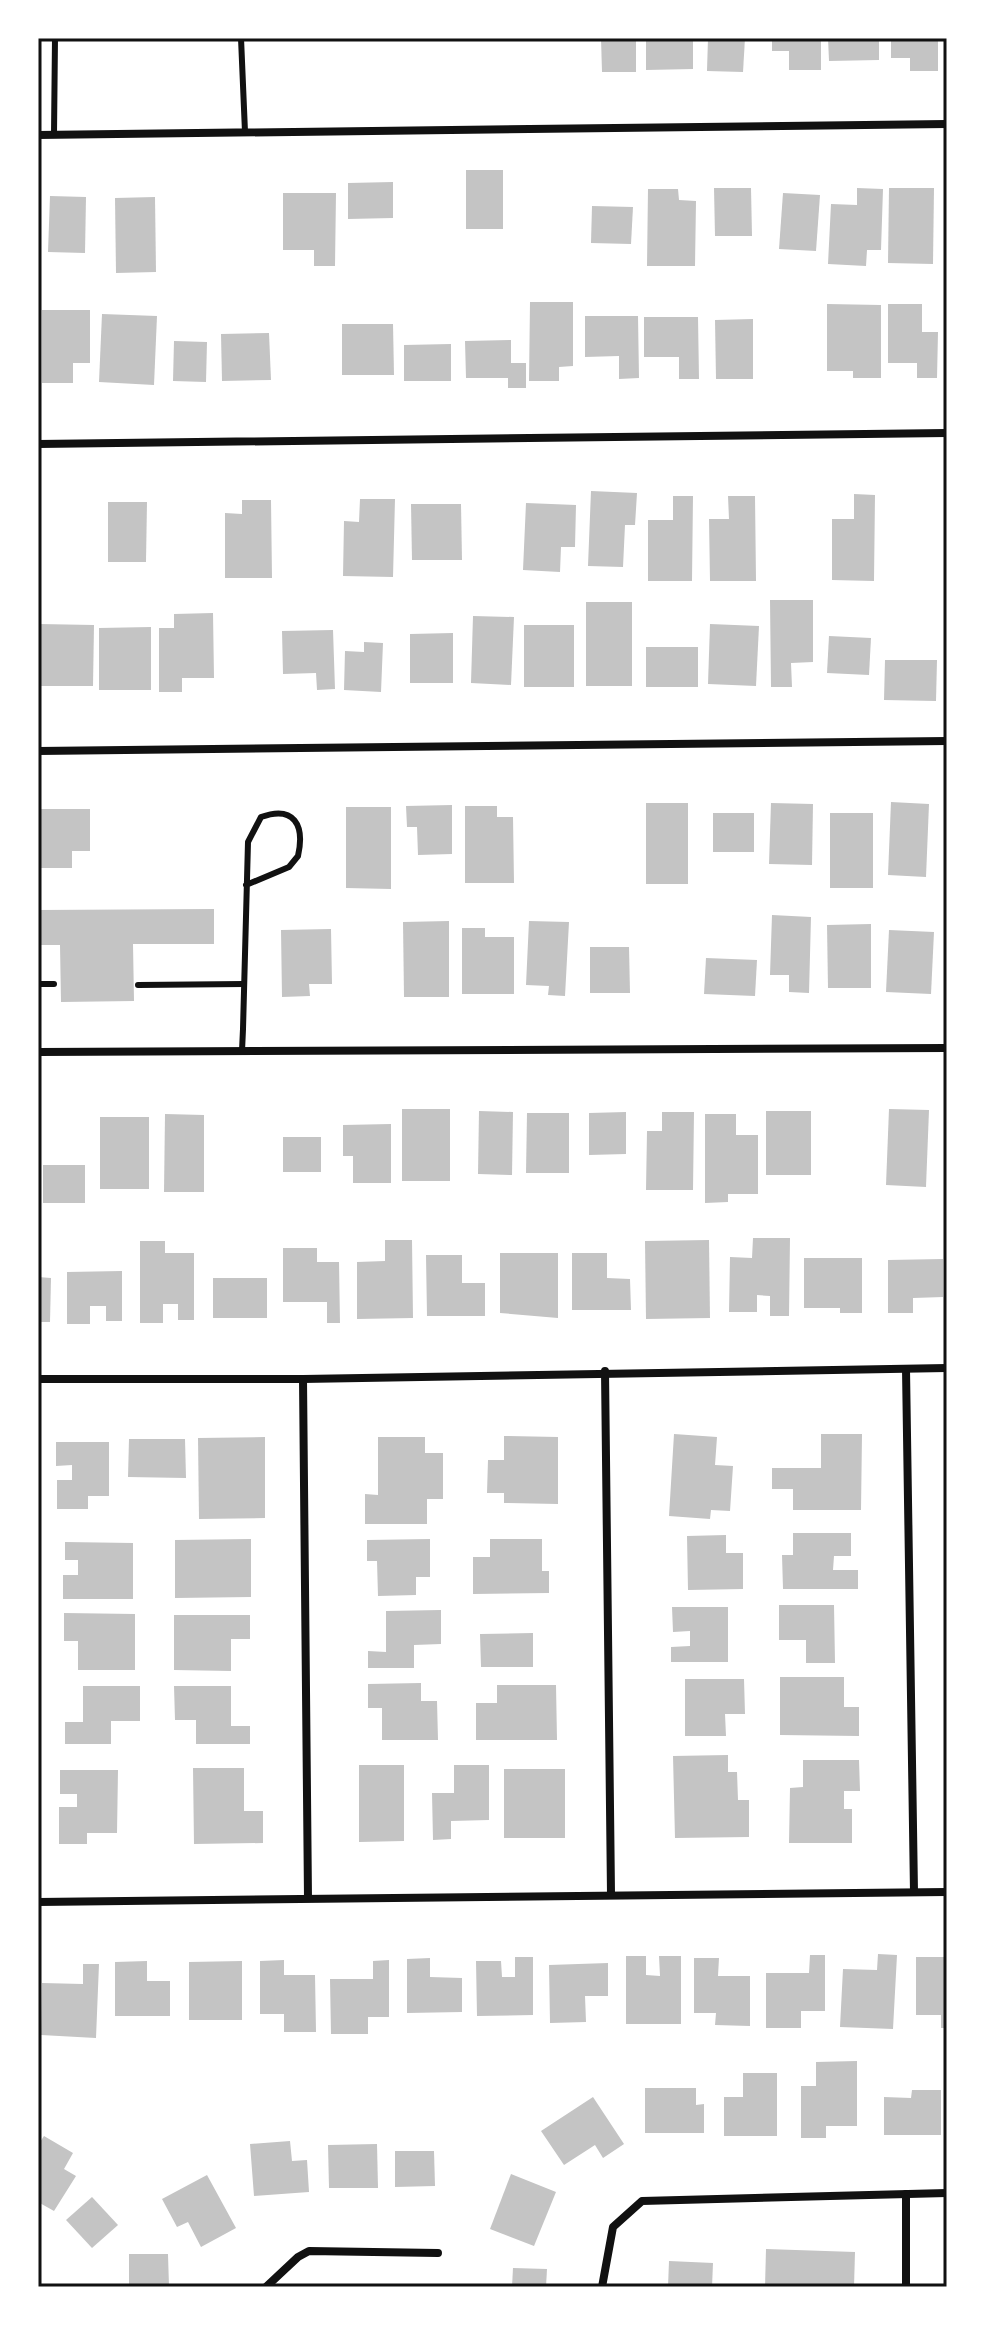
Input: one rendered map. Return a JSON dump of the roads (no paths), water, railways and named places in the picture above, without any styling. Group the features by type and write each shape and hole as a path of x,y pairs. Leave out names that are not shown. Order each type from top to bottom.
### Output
{"street":[{"path":"38,135 947,124"},
{"path":"38,444 947,433"},
{"path":"38,751 947,741"},
{"path":"38,1052 947,1048"},
{"path":"38,1379 303,1379 605,1371 947,1368"},
{"path":"906,1369 914,1892"},
{"path":"605,1371 611,1894"},
{"path":"303,1379 308,1898"},
{"path":"38,1902 947,1892"},
{"path":"602,2285 613,2227 642,2201 947,2193"},
{"path":"906,2194 906,2287"},
{"path":"266,2287 298,2257 309,2251 438,2253"}],"lane":[{"path":"54,134 55,38"},
{"path":"241,38 245,132"},
{"path":"242,1051 246,885 248,842 252,829 261,817 277,812 291,816 299,827 298,856 289,867 246,885"},
{"path":"38,984 54,984"},
{"path":"138,985 244,984"}]}
